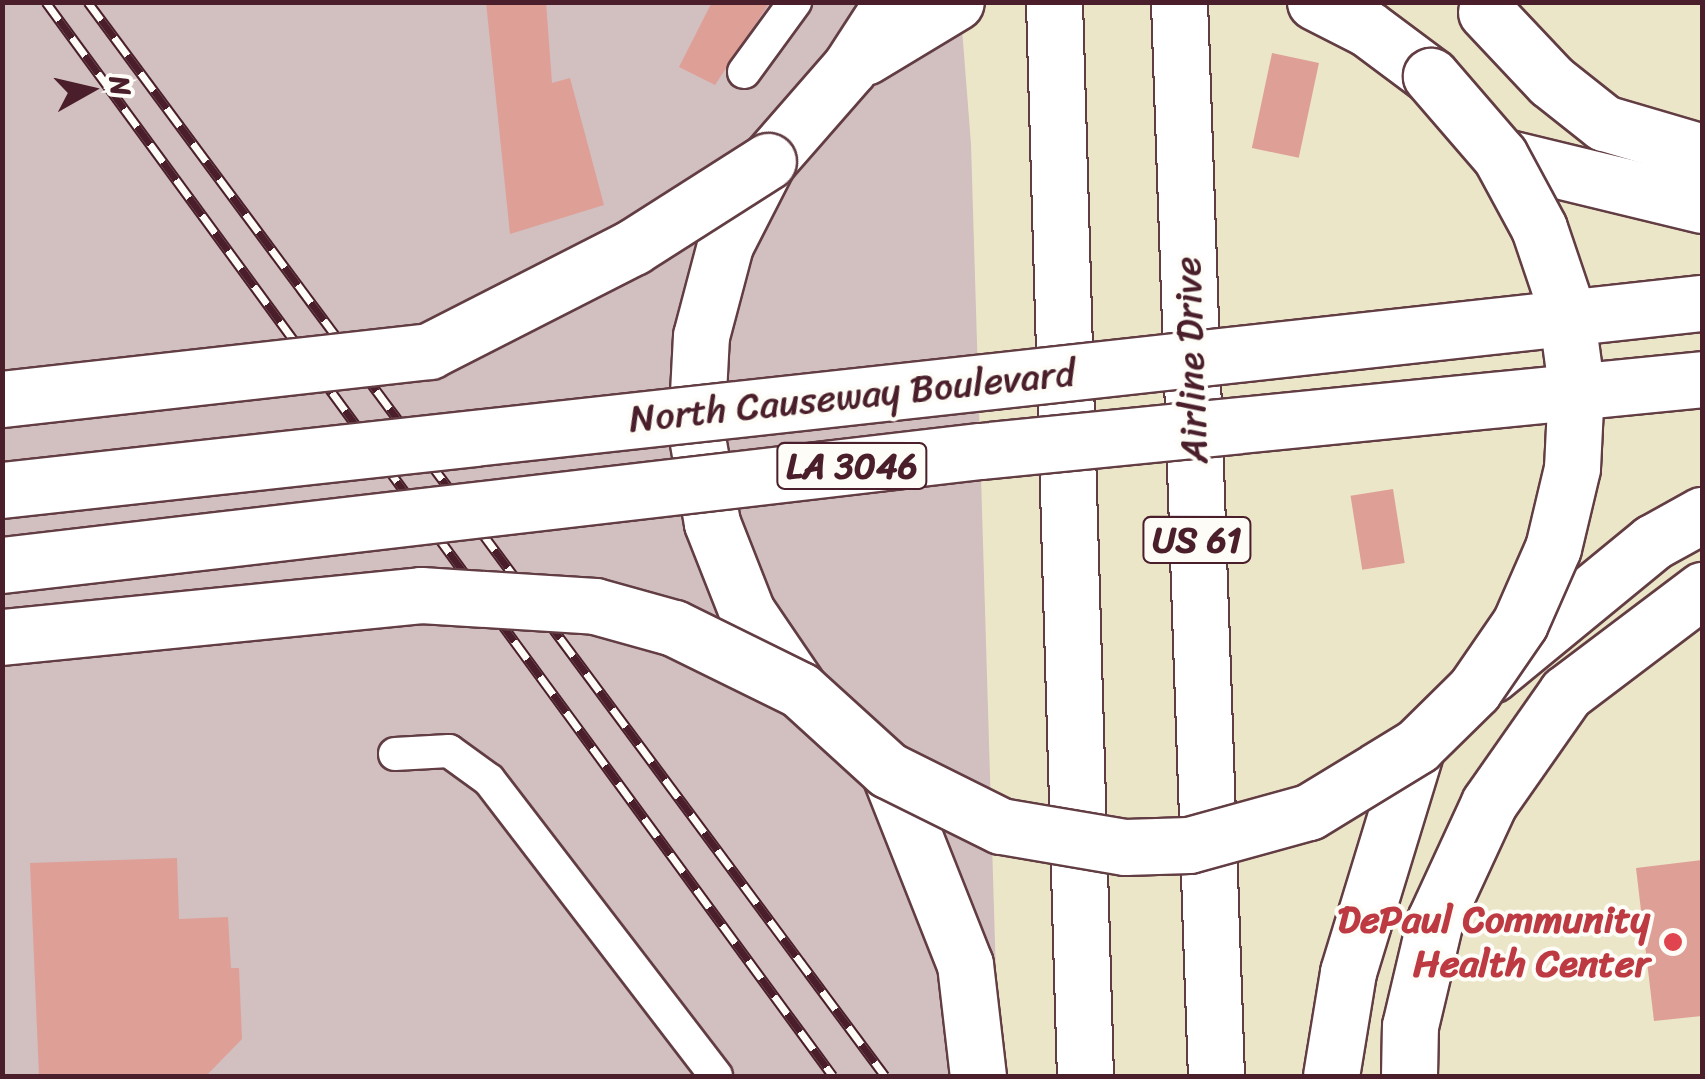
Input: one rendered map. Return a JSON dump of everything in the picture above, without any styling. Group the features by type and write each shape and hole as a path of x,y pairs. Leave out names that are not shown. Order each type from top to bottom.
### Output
{"main road":[{"path":"892,2 850,67 768,161 725,245 700,336 696,431 712,523 747,612 800,690 888,770 1001,826 1062,841 1173,845 1250,833 1309,812 1417,746 1474,690 1653,542 1702,515"},
{"path":"850,67 916,21 956,2"},
{"path":"1054,2 1085,1076"},
{"name":"Airline Drive","path":"1179,2 1216,1076"},
{"path":"1316,2 1368,29 1431,76"},
{"path":"1391,2 1431,76 1500,156 1540,228 1565,306 1576,386 1574,435 1553,548 1520,622 1474,690"},
{"path":"1486,12 1551,81 1604,123 1702,152"},
{"path":"1500,156 1702,206"},
{"path":"2,399 429,351 633,248 768,161"},
{"name":"North Causeway Boulevard","path":"2,490 1702,303"},
{"name":"North Causeway Boulevard","path":"2,565 980,450 1702,379"},
{"path":"1408,1076 1410,1026 1435,920 1488,803 1566,692 1702,590"},
{"path":"2,637 421,594 509,596 595,606 674,628 800,690"},
{"path":"1331,1076 1348,972 1417,746"},
{"path":"888,770 964,964 978,1076"}],"lane":[{"path":"744,72 795,2"},
{"path":"395,754 450,751 489,780 716,1076"}],"shaded area":[{"path":"2,3 960,3 971,144 999,1076 3,1076"}],"building":[{"path":"486,2 546,2 552,83 570,78 604,205 510,234"},
{"path":"712,2 770,2 715,85 679,67"},
{"path":"1272,53 1319,63 1299,158 1252,148"},
{"path":"1393,489 1405,563 1362,570 1351,496"},
{"path":"177,858 179,919 228,917 231,968 239,968 242,1039 206,1076 39,1076 30,863"},
{"name":"DePaul Community Health Center","path":"1702,860 1702,1016 1654,1021 1636,868"}],"railway":[{"path":"46,2 833,1076"},
{"path":"88,2 885,1076"}],"place":[{"name":"DePaul Community Health Center","path":"1673,942"}]}
